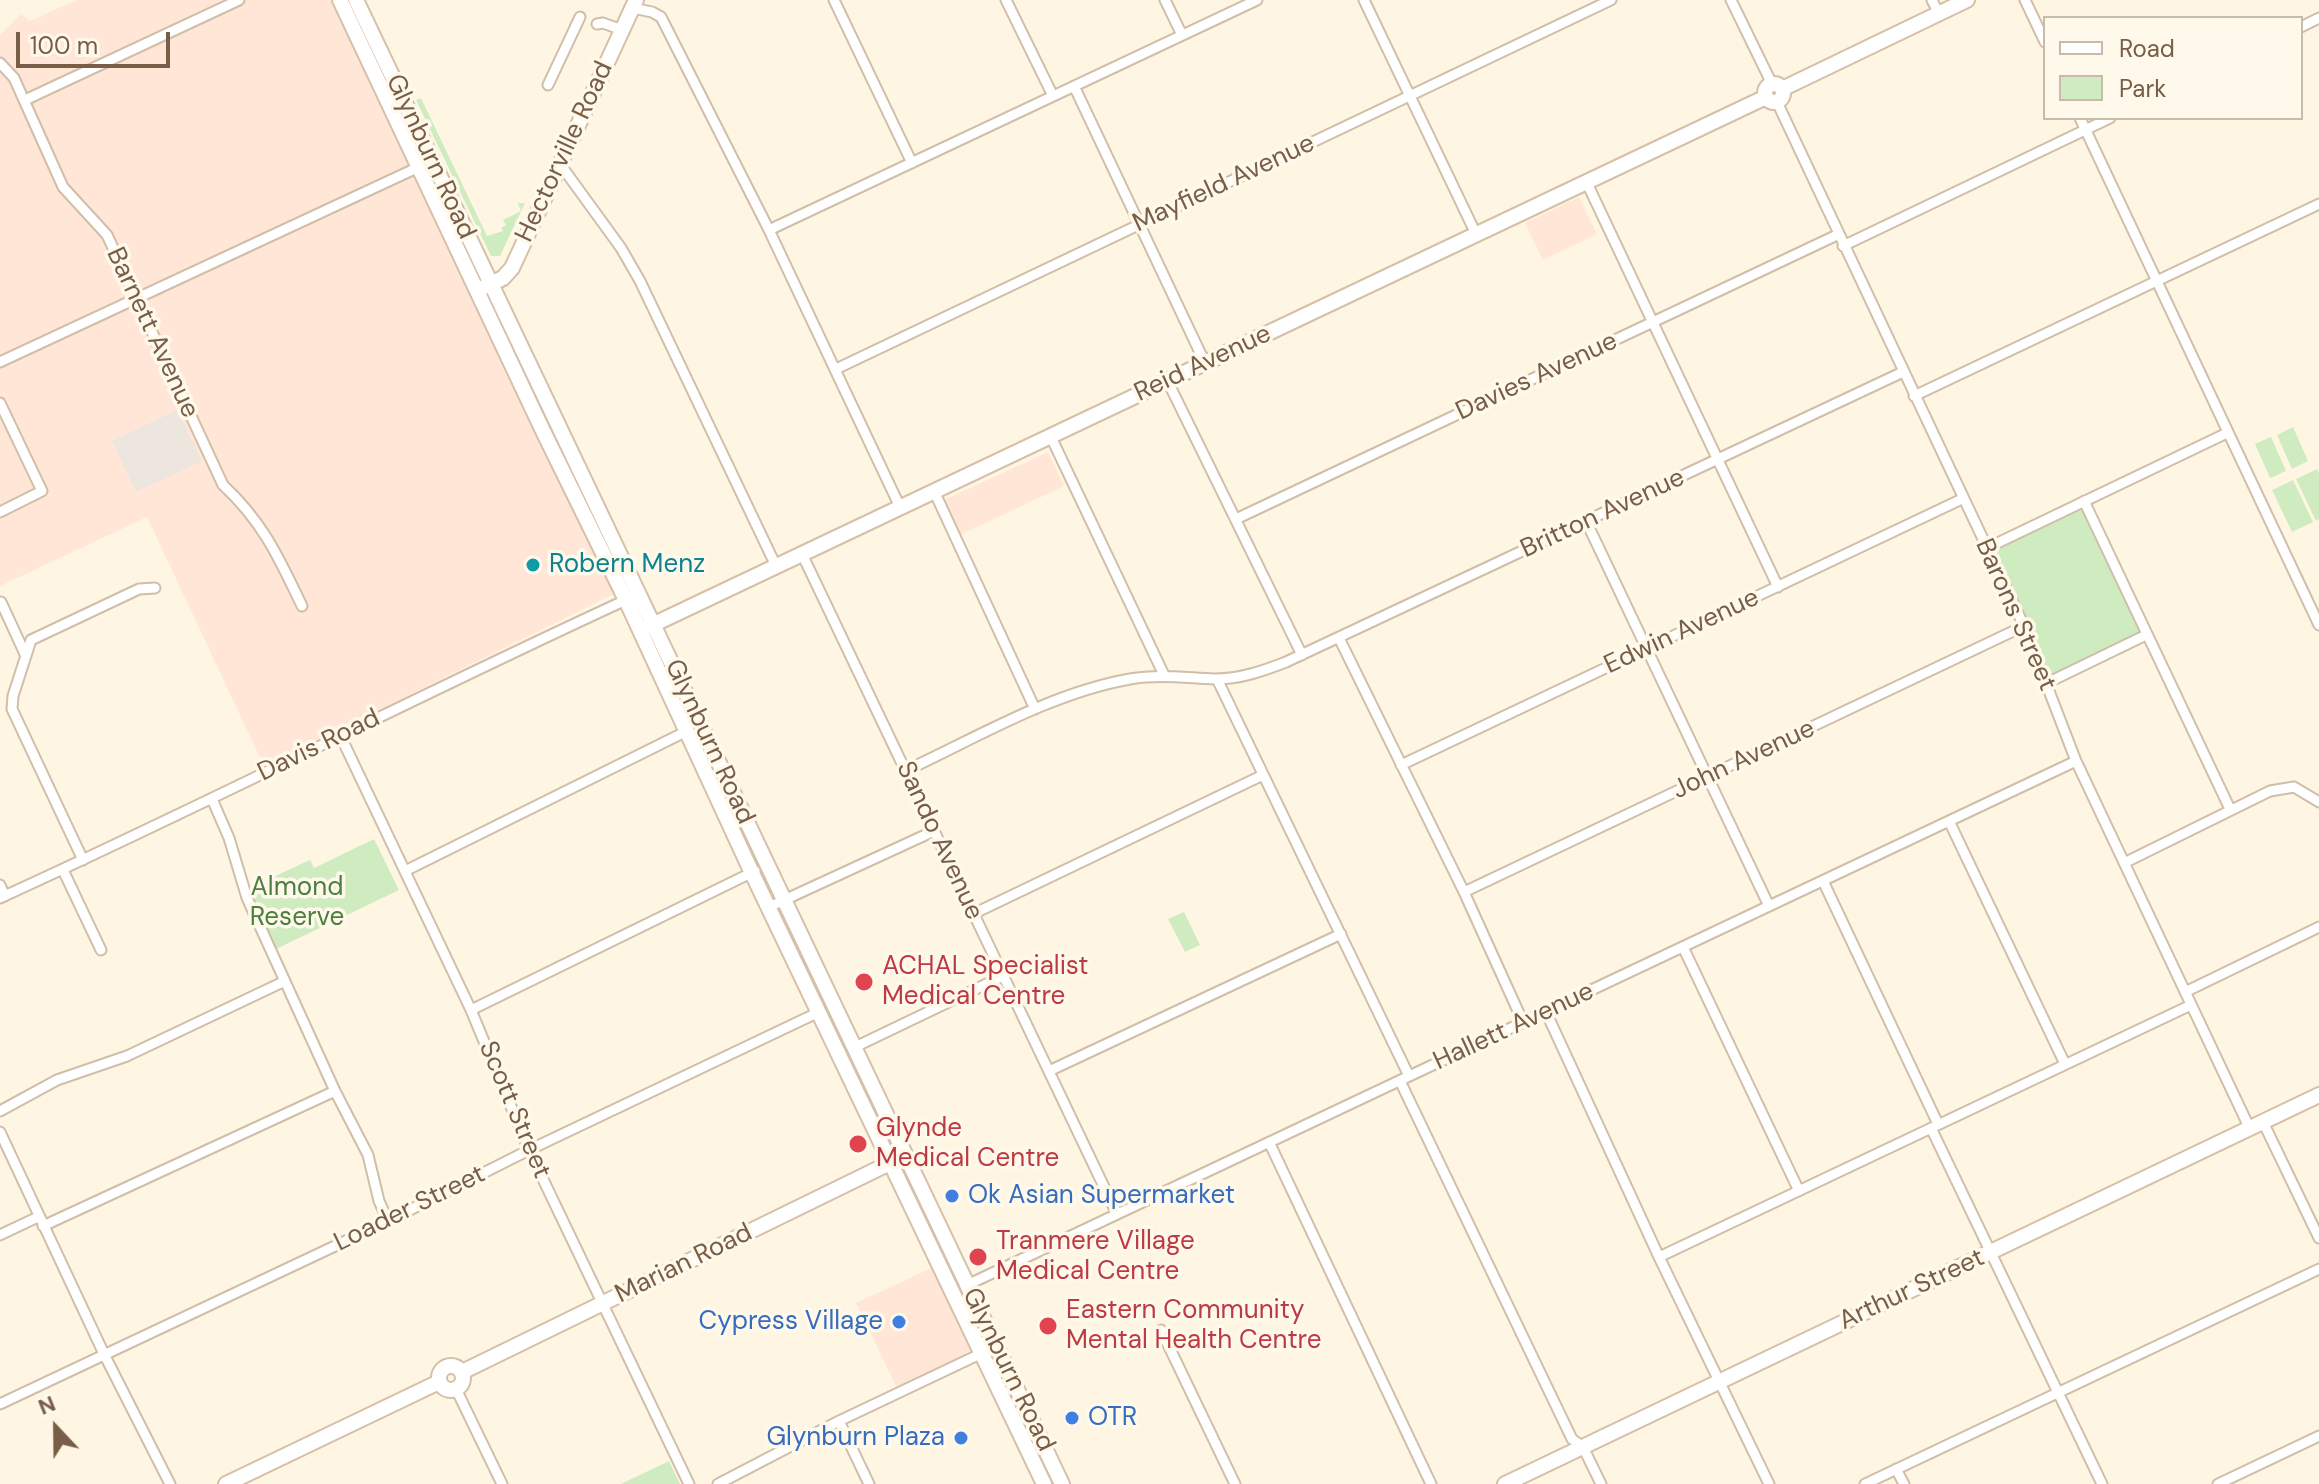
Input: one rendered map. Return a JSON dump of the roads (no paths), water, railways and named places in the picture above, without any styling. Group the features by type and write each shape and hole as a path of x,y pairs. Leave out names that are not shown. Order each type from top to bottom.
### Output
{"street":[{"path":"25,100 239,0"},
{"name":"Glynburn Road","path":"340,0 426,164 647,628 700,724 1062,1484"},
{"name":"Glynburn Road","path":"356,0 426,164"},
{"path":"834,0 912,163"},
{"path":"1006,0 1053,96"},
{"path":"1165,0 1182,35"},
{"path":"769,230 1257,0"},
{"path":"1364,0 1476,234"},
{"name":"Mayfield Avenue","path":"836,369 1611,0"},
{"name":"Barons Street","path":"1731,0 1837,235 2024,626 2076,761 2191,1005 2257,1126 2316,1224 2319,1238"},
{"name":"Reid Avenue","path":"647,628 1774,93 1935,7 1967,0"},
{"path":"2025,0 2043,38"},
{"path":"634,4 654,7 661,17 769,230 900,507"},
{"name":"Hectorville Road","path":"485,287 503,278 512,268 634,4"},
{"path":"548,85 580,17"},
{"name":"Barnett Avenue","path":"0,63 14,78 63,187 107,235 223,485 248,509 273,546 302,606"},
{"path":"1074,86 1205,363"},
{"path":"2081,120 2319,625"},
{"path":"1843,246 2106,120"},
{"path":"0,362 426,164"},
{"path":"560,164 621,248 640,281 776,566"},
{"path":"1586,181 1778,587"},
{"path":"1914,396 2319,204"},
{"name":"Davies Avenue","path":"1236,519 1837,235"},
{"name":"Britton Avenue","path":"905,771 1035,709 1083,690 1164,675 1217,679 1264,671 1903,372"},
{"path":"1167,380 1302,655"},
{"path":"0,403 42,491 0,512"},
{"path":"1987,548 2227,433"},
{"path":"1051,437 1164,675"},
{"path":"934,491 1035,709"},
{"name":"Edwin Avenue","path":"1401,765 1962,499"},
{"path":"2084,501 2230,809"},
{"path":"1586,521 1769,906"},
{"name":"Sando Avenue","path":"802,554 1117,1214"},
{"path":"83,860 12,707 25,654 29,641 36,636 139,589 155,588"},
{"name":"Davis Road","path":"3,897 632,597"},
{"path":"1,602 25,654"},
{"name":"John Avenue","path":"1464,892 2024,626"},
{"name":"Glynburn Road","path":"647,628 686,731 1044,1484"},
{"path":"2047,683 2146,635"},
{"path":"1339,638 1464,892 1523,1022"},
{"path":"1217,679 1341,934 1404,1078 1572,1439 1583,1447 1601,1484"},
{"path":"405,871 700,724"},
{"name":"Scott Street","path":"340,735 471,1010 529,1150 689,1484"},
{"name":"Hallett Avenue","path":"953,1292 2076,761"},
{"path":"973,914 1263,775"},
{"path":"2124,863 2230,809 2283,787 2301,789 2319,802"},
{"path":"212,799 229,838 247,898 335,1091 368,1155 379,1201 388,1221"},
{"path":"1949,821 2065,1064"},
{"path":"769,907 934,831"},
{"path":"471,1010 766,865"},
{"path":"63,870 101,950"},
{"path":"1823,881 1992,1253 2102,1484"},
{"path":"0,885 3,897"},
{"path":"2185,992 2319,927"},
{"path":"1049,1071 1341,934"},
{"path":"1683,947 1799,1191"},
{"path":"853,1048 1003,976"},
{"path":"0,1111 57,1080 127,1056 285,981"},
{"path":"1659,1257 2191,1005"},
{"name":"Loader Street","path":"0,1404 388,1221 819,1012"},
{"path":"1546,1012 1659,1257 1769,1484"},
{"path":"0,1235 41,1222 335,1091"},
{"name":"Arthur Street","path":"1505,1484 2319,1095"},
{"path":"0,1132 104,1354 170,1484"},
{"path":"1269,1142 1431,1484"},
{"name":"Marian Road","path":"462,1372 906,1156"},
{"path":"1865,1484 2319,1269"},
{"path":"1161,1330 1235,1484"},
{"path":"718,1484 839,1421 997,1346"},
{"path":"449,1365 462,1372 463,1383 456,1389 446,1389 439,1382 439,1373 449,1365"},
{"path":"227,1484 439,1382"},
{"path":"1014,1382 1010,1393 1016,1424"},
{"path":"456,1389 502,1484"},
{"path":"839,1421 869,1484"},
{"path":"2218,1484 2319,1436"},
{"path":"1896,1469 1904,1484"}],"place":[{"name":"Robern Menz","path":"533,565"},
{"name":"ACHAL Specialist Medical Centre","path":"864,982"},
{"name":"Glynde Medical Centre","path":"858,1144"},
{"name":"Ok Asian Supermarket","path":"952,1196"},
{"name":"Tranmere Village Medical Centre","path":"978,1257"},
{"name":"Cypress Village","path":"899,1322"},
{"name":"Eastern Community Mental Health Centre","path":"1048,1326"},
{"name":"OTR","path":"1072,1418"},
{"name":"Glynburn Plaza","path":"961,1438"}],"park label":[{"name":"Almond Reserve","path":"297,903"}]}
